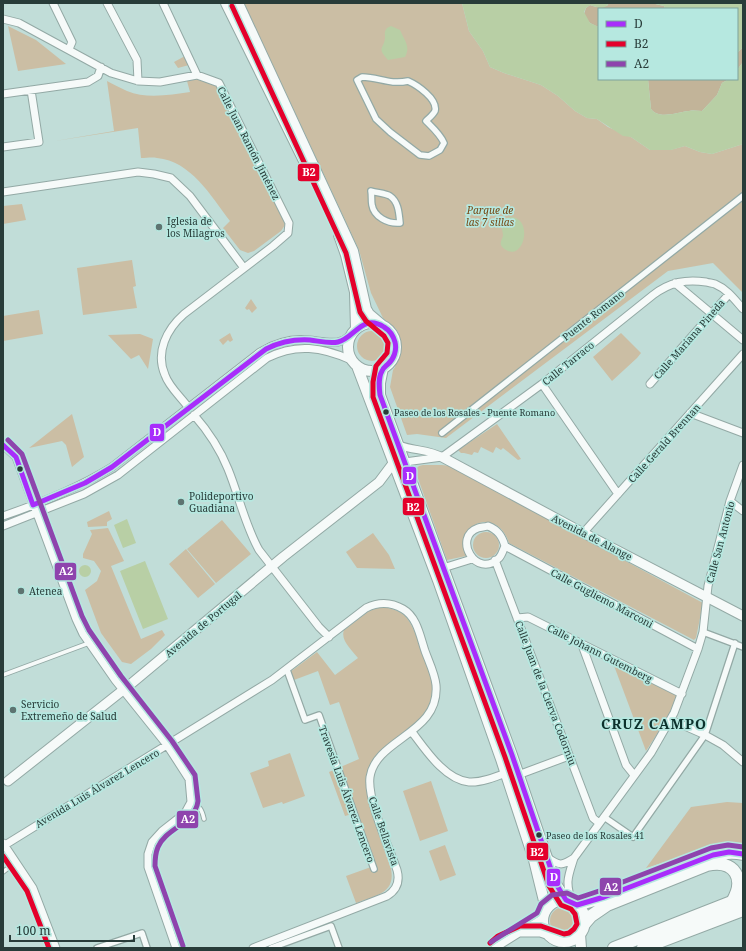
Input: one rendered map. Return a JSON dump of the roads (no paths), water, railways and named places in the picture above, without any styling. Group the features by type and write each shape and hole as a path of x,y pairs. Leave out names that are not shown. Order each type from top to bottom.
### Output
{"highway":[{"path":"572,902 604,897 713,855 729,852 743,854"},
{"path":"582,929 591,916 607,905 708,865 717,863 730,866 736,874 739,883 738,900 614,948"},
{"path":"643,948 743,910"}],"main road":[{"path":"226,3 340,237 355,292 353,332 348,343 348,350 384,434 439,583 506,773 534,860 545,914 544,928 556,941 570,940 582,929"},
{"path":"238,3 353,251 366,310 388,330 393,336 396,344 392,359 383,368 370,371 362,369 354,363"},
{"path":"353,332 368,323 382,325"},
{"path":"383,368 380,383 380,394 556,884 583,913 581,948"},
{"path":"545,914 554,902 572,902"}],"street":[{"path":"53,3 72,42 69,49"},
{"path":"107,3 137,60 138,81"},
{"path":"3,19 19,23 69,49 110,73 138,81 160,82 197,75 163,3"},
{"path":"3,94 88,82 98,76 101,67"},
{"name":"Calle Juan Ramón Jiménez","path":"188,407 170,385 165,375 162,364 164,339 174,323 288,233 289,223 219,83 197,75"},
{"path":"362,77 369,77 395,83 408,81 424,90 435,107 434,114 426,121 442,138 444,143 440,150 429,156 420,155 390,132 376,119 357,80 362,77"},
{"path":"3,147 39,142 31,90"},
{"path":"3,192 138,172 171,178 190,196 244,268"},
{"path":"371,191 390,196 395,202 398,209 400,223 394,224 376,214 372,206 371,191"},
{"name":"Puente Romano","path":"442,433 743,196"},
{"name":"Calle Tarraco","path":"442,457 542,384 657,292 668,285 698,281 715,284 729,294 743,309"},
{"path":"675,283 743,340"},
{"name":"Calle Mariana Pineda","path":"650,384 729,294"},
{"path":"3,516 85,483 112,467 260,352 275,344 302,340 332,343 344,340 353,332"},
{"path":"3,526 84,494 118,475 267,358 280,352 302,348 340,355 354,363"},
{"name":"Calle Gerald Brennan","path":"584,532 743,354"},
{"path":"542,384 618,494"},
{"path":"690,413 743,433"},
{"path":"194,415 213,440 224,461 256,544 319,627 329,637"},
{"path":"384,434 397,454 405,462 442,457"},
{"path":"3,445 16,457 76,619 83,634 115,680 167,745 189,779 191,802 185,813 162,831 152,842 148,854 148,867 176,948"},
{"path":"399,445 405,448 427,451 442,457"},
{"name":"Avenida de Alange","path":"442,457 743,616"},
{"name":"Avenida de Portugal","path":"5,783 124,690 272,567 379,482 394,462"},
{"name":"Calle San Antonio","path":"572,902 567,879 574,858 651,753 671,720 682,694 703,632 708,586 730,501 743,465"},
{"path":"730,501 743,511"},
{"path":"488,526 496,530 503,538 505,546 500,557 491,563 479,563 472,559 467,551 466,543 470,534 477,528 488,526"},
{"name":"Calle Gugliemo Marconi","path":"505,546 698,649"},
{"path":"443,568 472,559"},
{"name":"Calle Juan de la Cierva Codorniu","path":"495,560 593,818 599,824"},
{"name":"Calle Bellavista","path":"253,948 330,923 388,896 397,885 397,870 373,802 370,780 374,766 383,754 412,732 427,716 436,693 435,679 418,629 412,617 399,607 385,603 378,603 366,608 329,637"},
{"name":"Calle Johann Gutemberg","path":"517,618 528,617 682,694"},
{"path":"703,632 743,647"},
{"name":"Avenida Luis Álvarez Lencero","path":"4,844 287,670 329,637"},
{"path":"604,817 633,837 705,735 735,643"},
{"path":"582,645 626,765 634,776"},
{"name":"Travesía Luis Álvarez Lencero","path":"287,670 305,720 318,715 374,869"},
{"path":"671,720 705,735 723,745 743,760"},
{"path":"412,732 444,770 468,782 506,773 517,772 569,756"},
{"path":"4,844 33,888 56,948"},
{"path":"547,857 556,864 565,864 574,858"},
{"path":"495,948 502,942 521,933 545,914"},
{"path":"271,948 330,923 340,948"},
{"path":"97,948 142,933 147,948"},
{"path":"521,933 540,934 556,941"}],"lane":[{"path":"3,675 89,644"},
{"path":"191,802 198,805 202,810 204,819"},
{"path":"3,872 16,862"}],"place":[{"name":"Iglesia de los Milagros","path":"159,227"},
{"name":"Paseo de los Rosales - Puente Romano","path":"386,412"},
{"name":"Polideportivo Guadiana","path":"181,502"},
{"name":"Atenea","path":"21,591"},
{"name":"Servicio Extremeño de Salud","path":"13,710"},
{"name":"Paseo de los Rosales 41","path":"539,835"}],"district":[{"name":"CRUZ CAMPO","path":"654,724"}],"park label":[{"name":"Parque de las 7 sillas","path":"490,216"}]}
